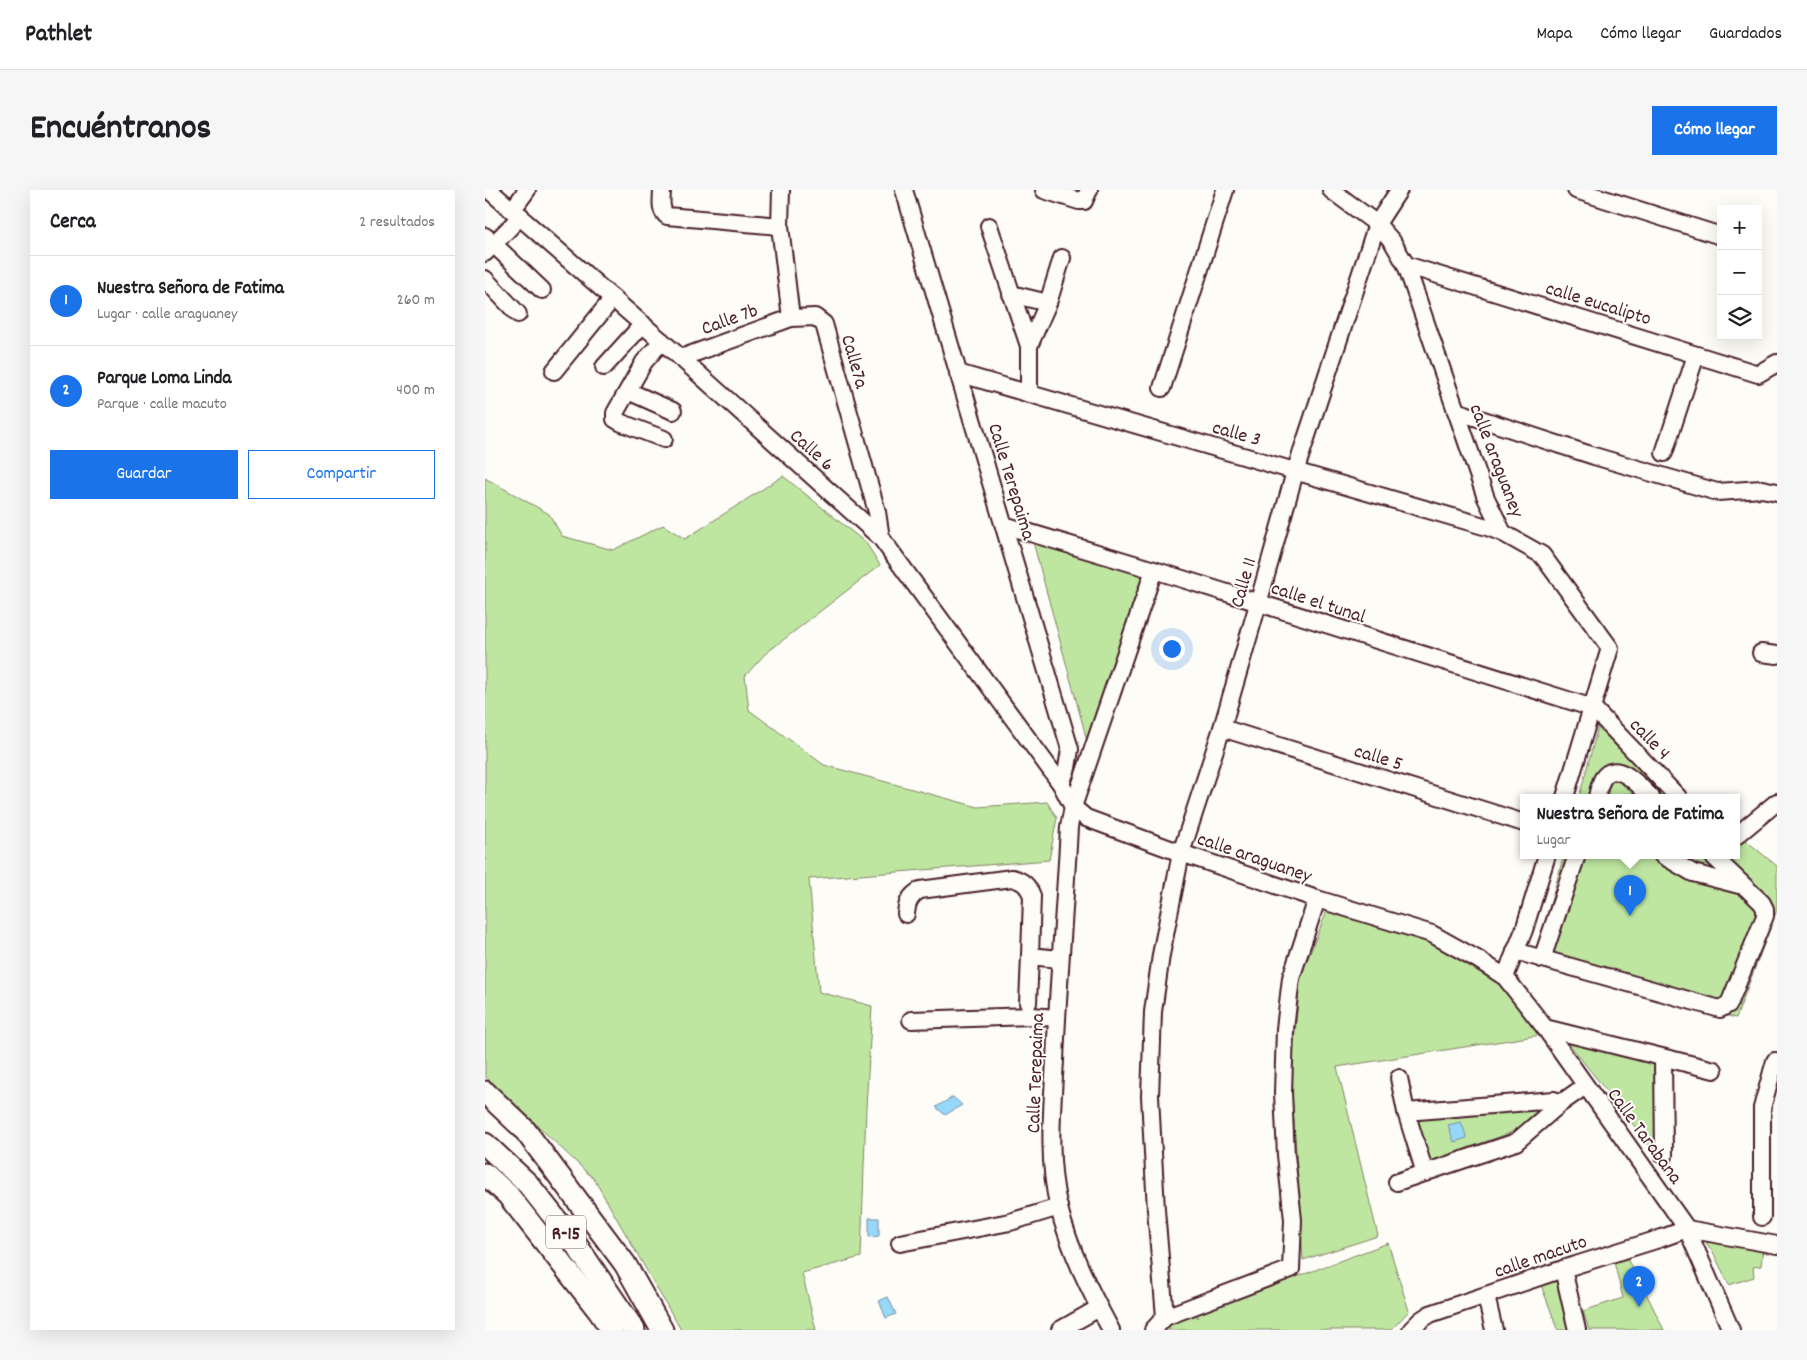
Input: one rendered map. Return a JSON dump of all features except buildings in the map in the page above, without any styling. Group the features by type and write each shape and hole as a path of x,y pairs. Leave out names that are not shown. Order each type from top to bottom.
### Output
{"main road":[{"path":"485,1092 524,1129 625,1264 662,1330"},
{"name":"R-15","path":"485,1144 528,1184 577,1246 634,1330"},
{"name":"R-15","path":"485,1174 508,1195 612,1330"}],"street":[{"name":"Calle 6","path":"489,190 643,324 881,538 1061,784"},
{"path":"527,190 517,213 488,244 542,290"},
{"path":"662,190 661,208 667,216 780,226"},
{"path":"781,190 780,226 791,318"},
{"name":"Calle Terepaima","path":"903,190 1070,749 1067,768 1061,784"},
{"path":"1044,190 1079,201 1084,201 1089,190"},
{"path":"1162,388 1225,190"},
{"name":"calle araguaney","path":"1331,190 1377,224 1392,240 1406,265 1486,498 1503,533 1542,554 1609,648 1593,708 1566,794"},
{"name":"Calle 11","path":"1181,853 1222,728 1259,604 1295,472 1377,224 1399,190"},
{"path":"1575,190 1717,235"},
{"path":"989,226 1029,346 1029,394"},
{"path":"1029,346 1048,302 1062,258"},
{"name":"calle eucalipto","path":"1406,265 1758,374 1777,362"},
{"path":"485,279 518,314"},
{"path":"1011,294 1048,302"},
{"path":"554,371 613,298"},
{"name":"Calle7a","path":"791,318 815,317 824,324 877,512 881,538"},
{"name":"Calle 7b","path":"681,358 791,318"},
{"path":"603,367 643,324"},
{"path":"662,341 644,362 615,414 615,419 664,439"},
{"path":"1664,453 1696,355"},
{"name":"calle 3","path":"958,373 1503,533"},
{"path":"627,391 673,411"},
{"path":"1456,411 1594,456 1717,492 1762,488 1777,492"},
{"name":"calle el tunal","path":"1004,526 1154,570 1593,708"},
{"name":"Calle Terepaima","path":"1111,1330 1099,1308 1071,1244 1059,1207 1053,1171 1052,1124 1059,959 1069,827 1073,807 1154,570"},
{"name":"calle 4","path":"1593,708 1675,794"},
{"name":"calle 5","path":"1222,728 1520,822"},
{"path":"1598,794 1603,778 1611,772 1617,772 1630,777 1648,794"},
{"path":"1061,784 1073,807 1086,818 1181,853"},
{"path":"1740,833 1777,802"},
{"name":"calle araguaney","path":"1165,1318 1156,1210 1150,1096 1153,1012 1161,955 1181,853 1317,899 1432,934 1505,977"},
{"path":"1505,977 1524,930 1546,859"},
{"path":"1542,958 1576,859"},
{"path":"1669,859 1693,873 1745,886"},
{"path":"1515,951 1720,1009 1729,1004 1765,916 1765,910 1762,903 1715,859"},
{"path":"906,914 907,903 913,894 920,890 1012,878 1022,881 1029,887 1032,896 1029,1003"},
{"path":"1153,1330 1165,1318 1291,1269 1293,1220 1286,1155 1283,1092 1285,1029 1291,978 1317,899"},
{"path":"1030,956 1059,959"},
{"name":"Calle Tarabana","path":"1505,977 1545,1028 1687,1229 1731,1330"},
{"path":"911,1020 1032,1016 1057,1018"},
{"path":"1545,1028 1714,1070"},
{"path":"1663,1058 1664,1156"},
{"path":"1762,1217 1762,1108 1776,1059"},
{"path":"1399,1078 1406,1112 1425,1172"},
{"path":"1397,1182 1516,1142 1561,1103 1585,1086"},
{"path":"1406,1112 1554,1100 1561,1103"},
{"path":"900,1243 1010,1222 1059,1207"},
{"path":"1687,1229 1777,1246"},
{"name":"calle macuto","path":"1411,1330 1430,1314 1687,1229"},
{"path":"1563,1269 1577,1330"},
{"path":"1486,1296 1495,1330"},
{"path":"1060,1330 1099,1308"}],"green space":[{"path":"783,476 866,543 880,565 765,654 745,676 749,710 824,765 978,807 1047,802 1057,818 1049,860 809,879 819,992 872,1006 866,1107 861,1257 802,1273 816,1330 681,1330 594,1179 485,1076 485,478 549,514 562,536 613,550 663,525 685,539"},
{"path":"1033,542 1144,575 1088,746 1084,729"},
{"path":"1598,727 1664,794 1580,794"},
{"path":"1744,839 1777,866 1777,910 1736,1018 1530,962 1541,937 1563,859 1740,859 1740,842"},
{"path":"1327,911 1430,943 1501,985 1541,1035 1337,1067 1378,1236 1303,1260 1291,1076 1300,978"},
{"path":"1566,1040 1658,1062 1656,1138 1650,1146"},
{"path":"1550,1106 1510,1133 1431,1161 1416,1119"},
{"path":"1707,1234 1763,1247 1761,1266 1753,1267 1754,1277 1729,1285 1714,1254 1705,1241"},
{"path":"1388,1243 1409,1311 1391,1330 1159,1330 1193,1309 1198,1318 1197,1314"},
{"path":"1626,1257 1664,1330 1589,1330 1583,1311 1623,1298 1614,1262"},
{"path":"1559,1277 1573,1330 1558,1330 1541,1285"}],"water":[{"path":"953,1097 962,1105 945,1115 936,1107"},
{"path":"1461,1122 1467,1138 1454,1142 1448,1125"},
{"path":"869,1218 879,1218 879,1236 869,1237"},
{"path":"888,1297 896,1314 886,1318 879,1301"}],"place":[{"name":"Nuestra Señora de Fatima","path":"1630,916"},
{"name":"Parque Loma Linda","path":"1639,1307"}]}
